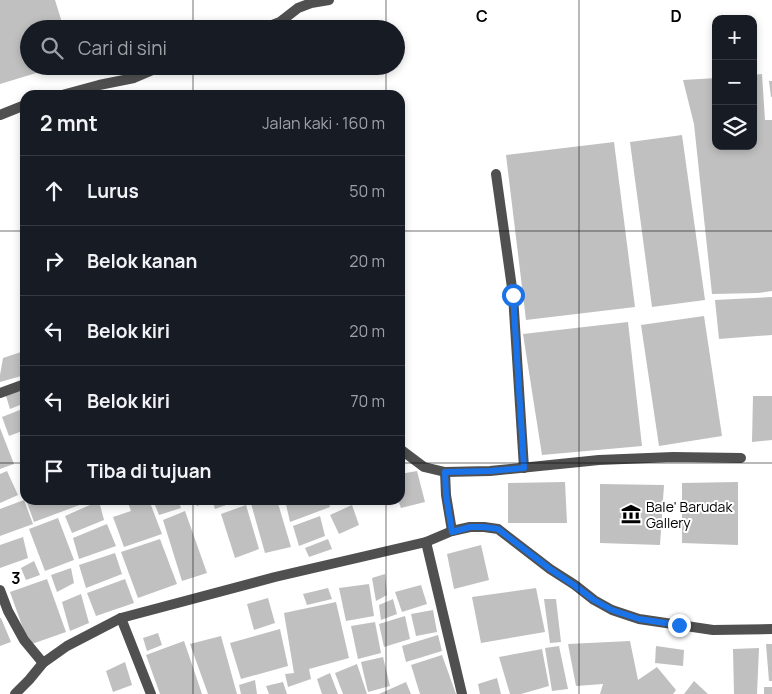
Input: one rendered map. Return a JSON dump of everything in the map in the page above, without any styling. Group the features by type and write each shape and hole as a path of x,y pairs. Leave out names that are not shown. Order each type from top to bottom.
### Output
{"street":[{"path":"283,20 298,8 311,3 329,0"},
{"path":"80,90 141,75"},
{"path":"0,115 20,107"},
{"path":"496,174 513,295 524,468"},
{"path":"0,393 20,386"},
{"path":"405,453 424,467 445,472 490,471 599,460 673,457 741,458"},
{"path":"445,472 446,495 452,532"},
{"path":"15,694 43,663 67,646 121,618 275,577 426,542 470,527 498,529 550,569 594,600 612,610 639,619 713,630 772,629"},
{"path":"426,542 462,694"},
{"path":"0,590 8,611 24,640 43,663"},
{"path":"121,618 151,694"}],"building":[{"path":"0,0 55,0 61,20 20,20 20,75 30,75 0,84"},
{"path":"762,74 765,120 772,120 772,291 712,294 694,124 683,80 712,78 712,150 757,150 757,75"},
{"path":"769,81 772,81 772,97 771,97"},
{"path":"682,135 705,300 652,307 630,142"},
{"path":"614,142 635,307 526,320 506,155"},
{"path":"772,297 772,335 719,339 715,300"},
{"path":"704,316 722,436 659,446 641,325"},
{"path":"628,322 642,446 542,455 523,334"},
{"path":"20,352 20,376 0,382 3,358"},
{"path":"20,391 20,405 10,409 6,396"},
{"path":"753,396 772,396 772,440 752,442"},
{"path":"20,410 20,432 9,436 2,417"},
{"path":"0,428 14,464 0,469"},
{"path":"7,471 18,495 0,503 0,474"},
{"path":"417,471 425,502 401,508 400,505 405,505 405,473"},
{"path":"565,482 567,523 508,523 508,483"},
{"path":"738,482 738,545 682,543 682,483"},
{"name":"Bale' Barudak Gallery","path":"600,484 664,485 660,545 600,543"},
{"path":"20,502 20,505 26,505 33,524 0,536 0,509"},
{"path":"28,505 80,505 34,522"},
{"path":"90,505 100,505 104,520 72,533 65,516"},
{"path":"129,505 151,505 162,534 124,547 113,517 131,511"},
{"path":"155,505 180,505 181,508 159,515"},
{"path":"214,505 226,505 215,509"},
{"path":"246,505 259,549 235,558 221,514"},
{"path":"251,505 278,505 291,547 265,553"},
{"path":"286,505 329,505 330,507 290,522"},
{"path":"352,505 359,525 339,534 330,515"},
{"path":"185,511 207,573 182,581 163,520"},
{"path":"320,516 325,536 299,546 293,526"},
{"path":"58,518 74,560 45,571 29,529"},
{"path":"107,524 116,546 79,559 73,538"},
{"path":"23,537 28,558 0,568 0,545"},
{"path":"160,539 177,584 138,598 121,552"},
{"path":"328,539 332,549 309,557 305,548"},
{"path":"481,545 489,580 454,589 447,554"},
{"path":"115,553 122,574 86,588 79,565"},
{"path":"34,561 40,575 26,580 21,568"},
{"path":"71,568 74,583 57,592 51,575"},
{"path":"385,574 387,595 376,601 372,578"},
{"path":"47,579 66,632 29,645 10,592"},
{"path":"125,579 134,603 96,616 87,593"},
{"path":"369,584 374,616 346,621 339,588"},
{"path":"421,585 427,604 402,612 395,592"},
{"path":"328,588 332,599 307,605 303,594"},
{"path":"536,588 545,632 481,643 472,597"},
{"path":"81,594 89,623 70,631 62,602"},
{"path":"268,598 275,623 254,630 247,604"},
{"path":"393,599 397,614 381,620 379,605"},
{"path":"544,599 556,599 561,642 550,643"},
{"path":"336,602 349,658 309,669 311,679 288,687 285,674 294,673 284,613"},
{"path":"433,610 437,632 416,636 411,614"},
{"path":"405,616 410,639 384,647 379,624"},
{"path":"0,618 11,642 0,646"},
{"path":"375,622 381,653 358,659 351,626"},
{"path":"280,629 288,666 241,679 230,643"},
{"path":"158,633 162,645 147,651 143,638"},
{"path":"438,635 442,651 406,662 402,646"},
{"path":"221,636 237,694 208,694 190,644"},
{"path":"184,641 202,694 160,694 146,655"},
{"path":"630,641 638,680 657,667 676,690 673,694 600,694 603,684 576,686 568,644"},
{"path":"766,644 772,644 772,681 769,681"},
{"path":"559,646 568,689 552,691 545,648"},
{"path":"656,646 684,650 683,666 655,663"},
{"path":"759,648 757,694 734,694 733,649"},
{"path":"542,649 549,686 521,694 510,694 499,657"},
{"path":"442,655 456,694 420,694 411,665"},
{"path":"383,657 390,686 368,692 361,662"},
{"path":"125,662 132,685 113,692 106,671"},
{"path":"357,664 367,694 343,694 335,673"},
{"path":"330,673 338,694 322,694 317,679"},
{"path":"497,678 501,694 480,694 478,684"},
{"path":"255,680 257,694 241,694 239,685"},
{"path":"694,681 708,694 684,694"},
{"path":"283,682 287,694 269,694 266,686"},
{"path":"406,682 411,694 379,694"},
{"path":"764,687 772,687 772,694 764,694"}],"place":[{"name":"Bale' Barudak Gallery","path":"631,514"}],"route":[{"path":"513,295 524,468 445,472 446,495 452,532 470,527 498,529 550,569 594,600 612,610 639,619 679,625"}]}
